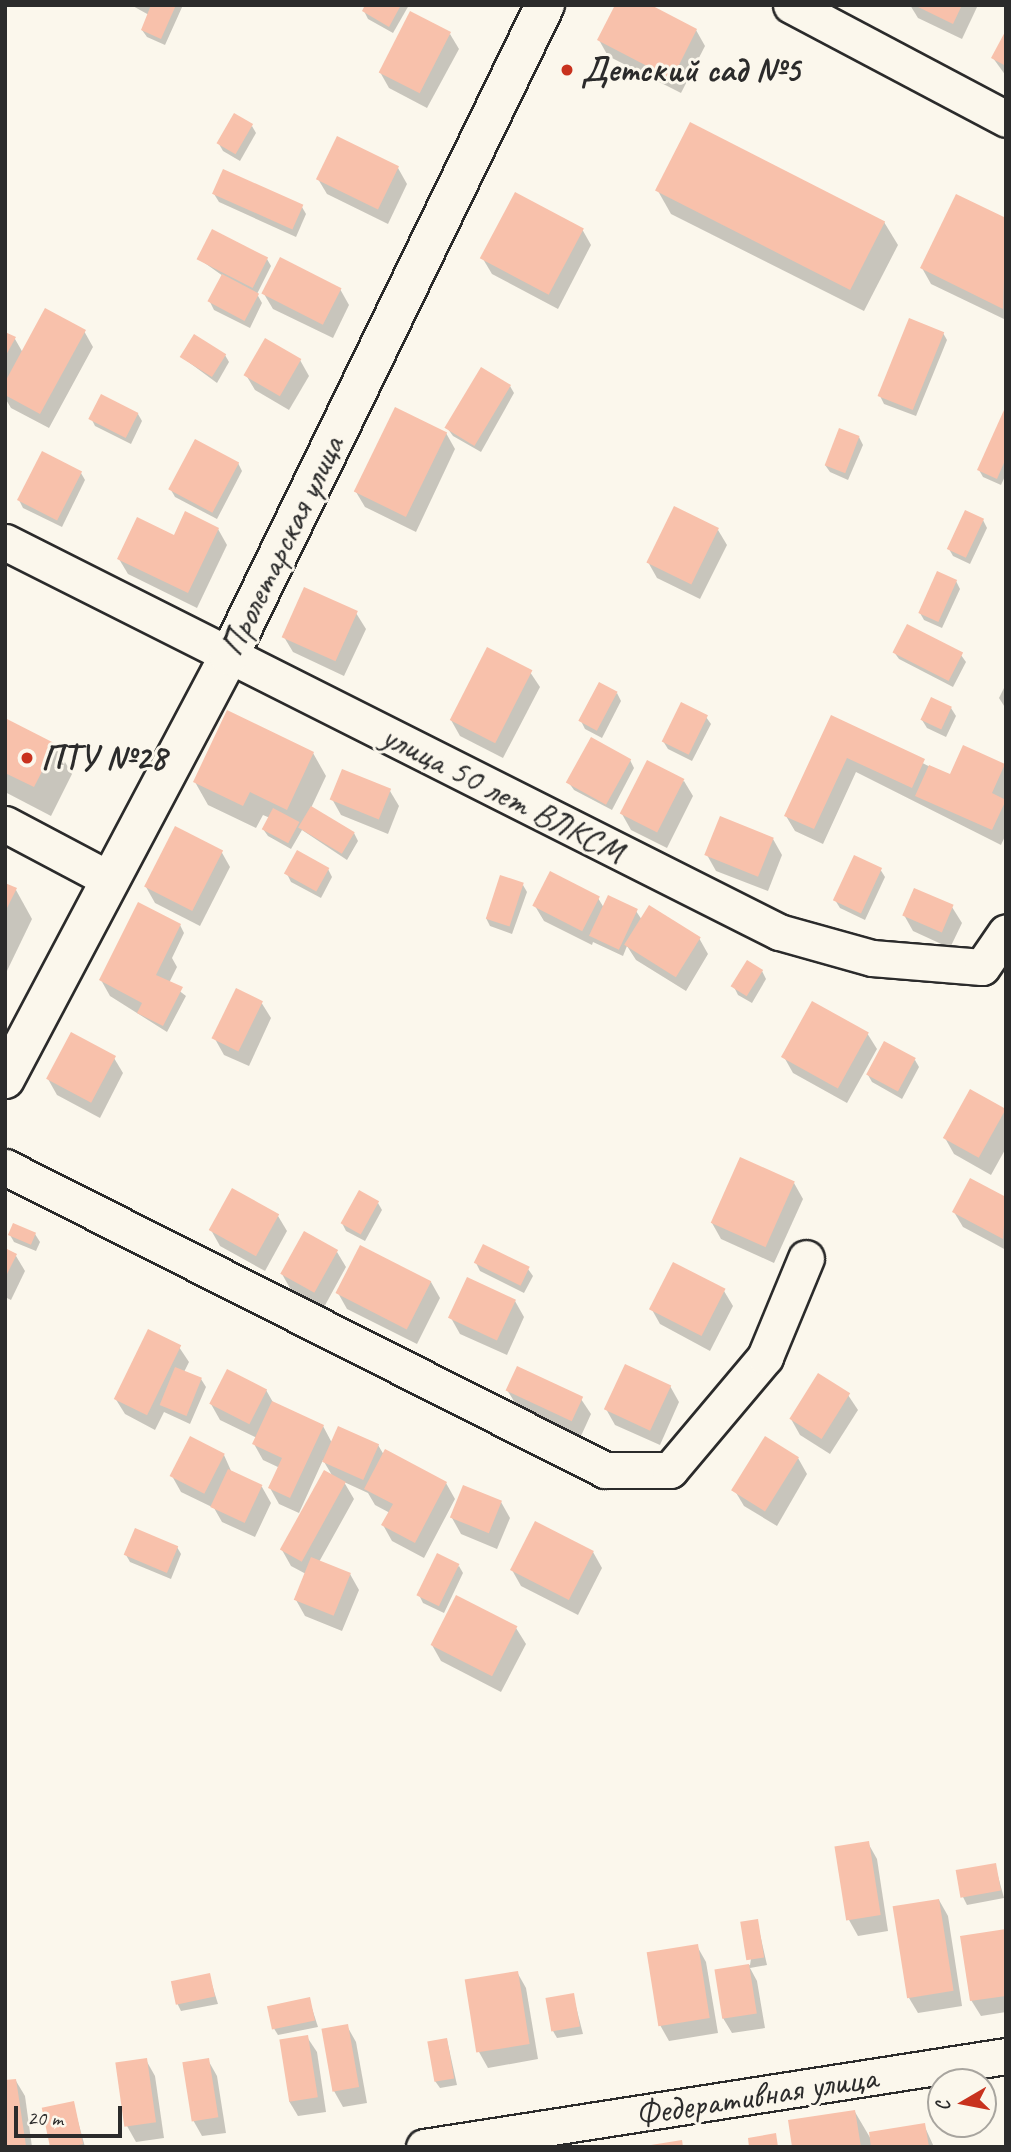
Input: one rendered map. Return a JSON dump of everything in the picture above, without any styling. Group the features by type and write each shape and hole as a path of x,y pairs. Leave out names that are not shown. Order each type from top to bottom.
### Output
{"main road":[{"name":"Пролетарская улица","path":"5,1079 229,656 545,5"}],"street":[{"path":"791,5 1006,119"},
{"name":"улица 50 лет ВЛКСМ","path":"5,542 779,932 872,958 994,970 1006,932"},
{"path":"5,824 109,879"},
{"path":"5,1167 605,1470 670,1470 765,1357 806,1258"},
{"name":"Федеративная улица","path":"424,2147 599,2134 1006,2056"}],"building":[{"path":"151,5 176,5 161,39 141,30"},
{"path":"365,5 401,5 389,27 362,11"},
{"path":"615,5 651,5 697,29 672,79 597,40"},
{"path":"914,5 962,5 953,24"},
{"path":"410,11 451,32 420,93 379,72"},
{"path":"1006,30 1006,66 991,58"},
{"path":"234,113 253,124 236,154 216,143"},
{"path":"690,122 885,221 850,290 655,191"},
{"path":"337,136 399,166 378,209 316,179"},
{"path":"223,169 303,205 292,229 212,194"},
{"path":"515,192 584,229 549,295 480,258"},
{"path":"956,194 1006,218 1003,309 920,268"},
{"path":"212,229 268,258 253,288 197,259"},
{"path":"280,257 341,288 323,325 261,294"},
{"path":"222,274 259,294 245,321 207,301"},
{"path":"45,308 86,330 40,414 5,395 5,382"},
{"path":"909,318 944,332 913,410 878,396"},
{"path":"5,332 16,337 5,357"},
{"path":"194,334 226,354 212,377 180,357"},
{"path":"265,338 301,359 280,396 244,375"},
{"path":"481,367 511,385 474,446 444,428"},
{"path":"101,394 138,413 126,438 88,419"},
{"path":"395,407 447,432 406,517 354,491"},
{"path":"1004,410 1006,458 997,479 977,470"},
{"path":"839,428 860,436 845,473 825,465"},
{"path":"195,439 239,462 212,513 168,489"},
{"path":"42,451 82,471 57,520 17,500"},
{"path":"674,506 719,528 691,585 646,563"},
{"path":"965,510 984,519 966,558 947,549"},
{"path":"185,511 219,528 188,593 117,559 137,517 174,535"},
{"path":"937,571 957,580 938,622 918,613"},
{"path":"304,587 358,611 336,661 282,637"},
{"path":"907,624 963,653 949,681 892,653"},
{"path":"487,647 532,670 495,743 450,720"},
{"path":"599,682 618,692 597,731 578,721"},
{"path":"931,697 952,707 941,729 920,720"},
{"path":"681,702 708,715 689,755 662,742"},
{"path":"227,710 314,752 287,810 250,792 243,806 193,782"},
{"path":"831,715 925,759 912,788 847,758 814,829 784,816"},
{"name":"ПТУ №28","path":"5,718 56,744 34,787 5,773"},
{"path":"591,737 631,759 606,805 566,782"},
{"path":"963,745 1005,764 992,793 1006,800 992,830 915,796 929,765 950,774"},
{"path":"647,760 684,779 657,833 620,813"},
{"path":"342,769 391,789 379,819 330,800"},
{"path":"311,806 355,832 342,854 298,827"},
{"path":"273,808 299,822 288,843 262,829"},
{"path":"720,816 774,838 758,877 704,855"},
{"path":"175,826 223,851 192,911 144,887"},
{"path":"297,850 329,868 316,892 284,874"},
{"path":"854,855 882,868 861,913 833,900"},
{"path":"550,871 600,896 582,931 532,906"},
{"path":"500,875 524,883 510,926 486,919"},
{"path":"5,883 17,888 5,912"},
{"path":"914,888 954,905 942,932 902,916"},
{"path":"608,895 638,909 619,950 589,936"},
{"path":"138,902 181,924 156,975 183,987 163,1026 137,1013 142,1003 99,980"},
{"path":"649,905 701,937 676,977 624,945"},
{"path":"747,960 763,970 747,996 731,986"},
{"path":"236,988 263,1001 238,1051 211,1038"},
{"path":"812,1001 869,1033 838,1088 781,1057"},
{"path":"71,1032 116,1056 91,1103 46,1079"},
{"path":"884,1041 916,1058 898,1091 866,1075"},
{"path":"970,1089 1006,1109 979,1158 943,1138"},
{"path":"740,1157 795,1181 766,1247 711,1223"},
{"path":"970,1178 1006,1197 1003,1239 952,1212"},
{"path":"232,1188 279,1214 256,1256 209,1230"},
{"path":"359,1190 379,1201 361,1234 341,1223"},
{"path":"13,1223 36,1233 31,1245 8,1235"},
{"path":"304,1231 338,1250 314,1293 280,1274"},
{"path":"483,1244 530,1267 521,1286 474,1263"},
{"path":"360,1245 431,1281 407,1329 335,1293"},
{"path":"5,1248 17,1254 5,1278"},
{"path":"673,1262 726,1289 702,1336 649,1309"},
{"path":"467,1277 516,1300 497,1341 448,1318"},
{"path":"148,1329 181,1345 147,1415 114,1399"},
{"path":"625,1364 671,1386 650,1431 604,1409"},
{"path":"517,1366 583,1397 572,1421 506,1390"},
{"path":"175,1367 202,1378 187,1416 160,1405"},
{"path":"227,1369 267,1389 249,1424 209,1404"},
{"path":"818,1373 850,1393 822,1439 789,1419"},
{"path":"272,1401 324,1425 290,1498 268,1488 282,1458 252,1444"},
{"path":"338,1426 379,1444 363,1480 322,1462"},
{"path":"190,1436 225,1454 204,1494 170,1476"},
{"path":"765,1436 799,1457 765,1511 731,1490"},
{"path":"385,1449 447,1482 415,1543 381,1525 393,1504 364,1489"},
{"path":"228,1469 262,1485 245,1523 210,1507"},
{"path":"324,1470 346,1482 302,1562 280,1550"},
{"path":"463,1485 502,1501 489,1533 450,1517"},
{"path":"535,1521 594,1551 569,1600 510,1570"},
{"path":"135,1528 178,1546 167,1573 124,1555"},
{"path":"437,1553 459,1564 439,1606 416,1595"},
{"path":"311,1557 351,1573 334,1616 294,1600"},
{"path":"456,1595 517,1626 492,1676 431,1645"},
{"path":"869,1841 881,1915 846,1921 834,1846"},
{"path":"996,1863 1001,1891 960,1898 956,1870"},
{"path":"939,1899 954,1991 907,1998 893,1906"},
{"path":"758,1919 764,1958 746,1960 740,1922"},
{"path":"1006,1929 1006,1996 970,2001 960,1936"},
{"path":"698,1944 710,2018 658,2026 647,1952"},
{"path":"749,1964 757,2013 722,2019 714,1969"},
{"path":"518,1971 530,2044 476,2053 465,1979"},
{"path":"210,1973 215,1996 176,2005 171,1981"},
{"path":"574,1993 580,2026 551,2032 545,1998"},
{"path":"310,1997 315,2020 272,2030 267,2006"},
{"path":"348,2024 359,2087 333,2092 321,2029"},
{"path":"308,2035 318,2097 289,2102 279,2040"},
{"path":"447,2038 454,2078 434,2082 427,2041"},
{"path":"147,2058 156,2122 124,2127 115,2062"},
{"path":"209,2058 218,2117 192,2121 182,2062"},
{"path":"16,2079 26,2146 5,2147 5,2080"},
{"path":"74,2101 83,2144 50,2147 42,2108"},
{"path":"855,2110 861,2147 792,2147 788,2120"},
{"path":"925,2123 929,2147 871,2147 869,2132"},
{"path":"776,2133 778,2147 749,2147 748,2138"},
{"path":"682,2140 683,2147 651,2145"}],"place":[{"name":"Детский сад №5","path":"567,70"},
{"name":"ПТУ №28","path":"27,758"}]}
